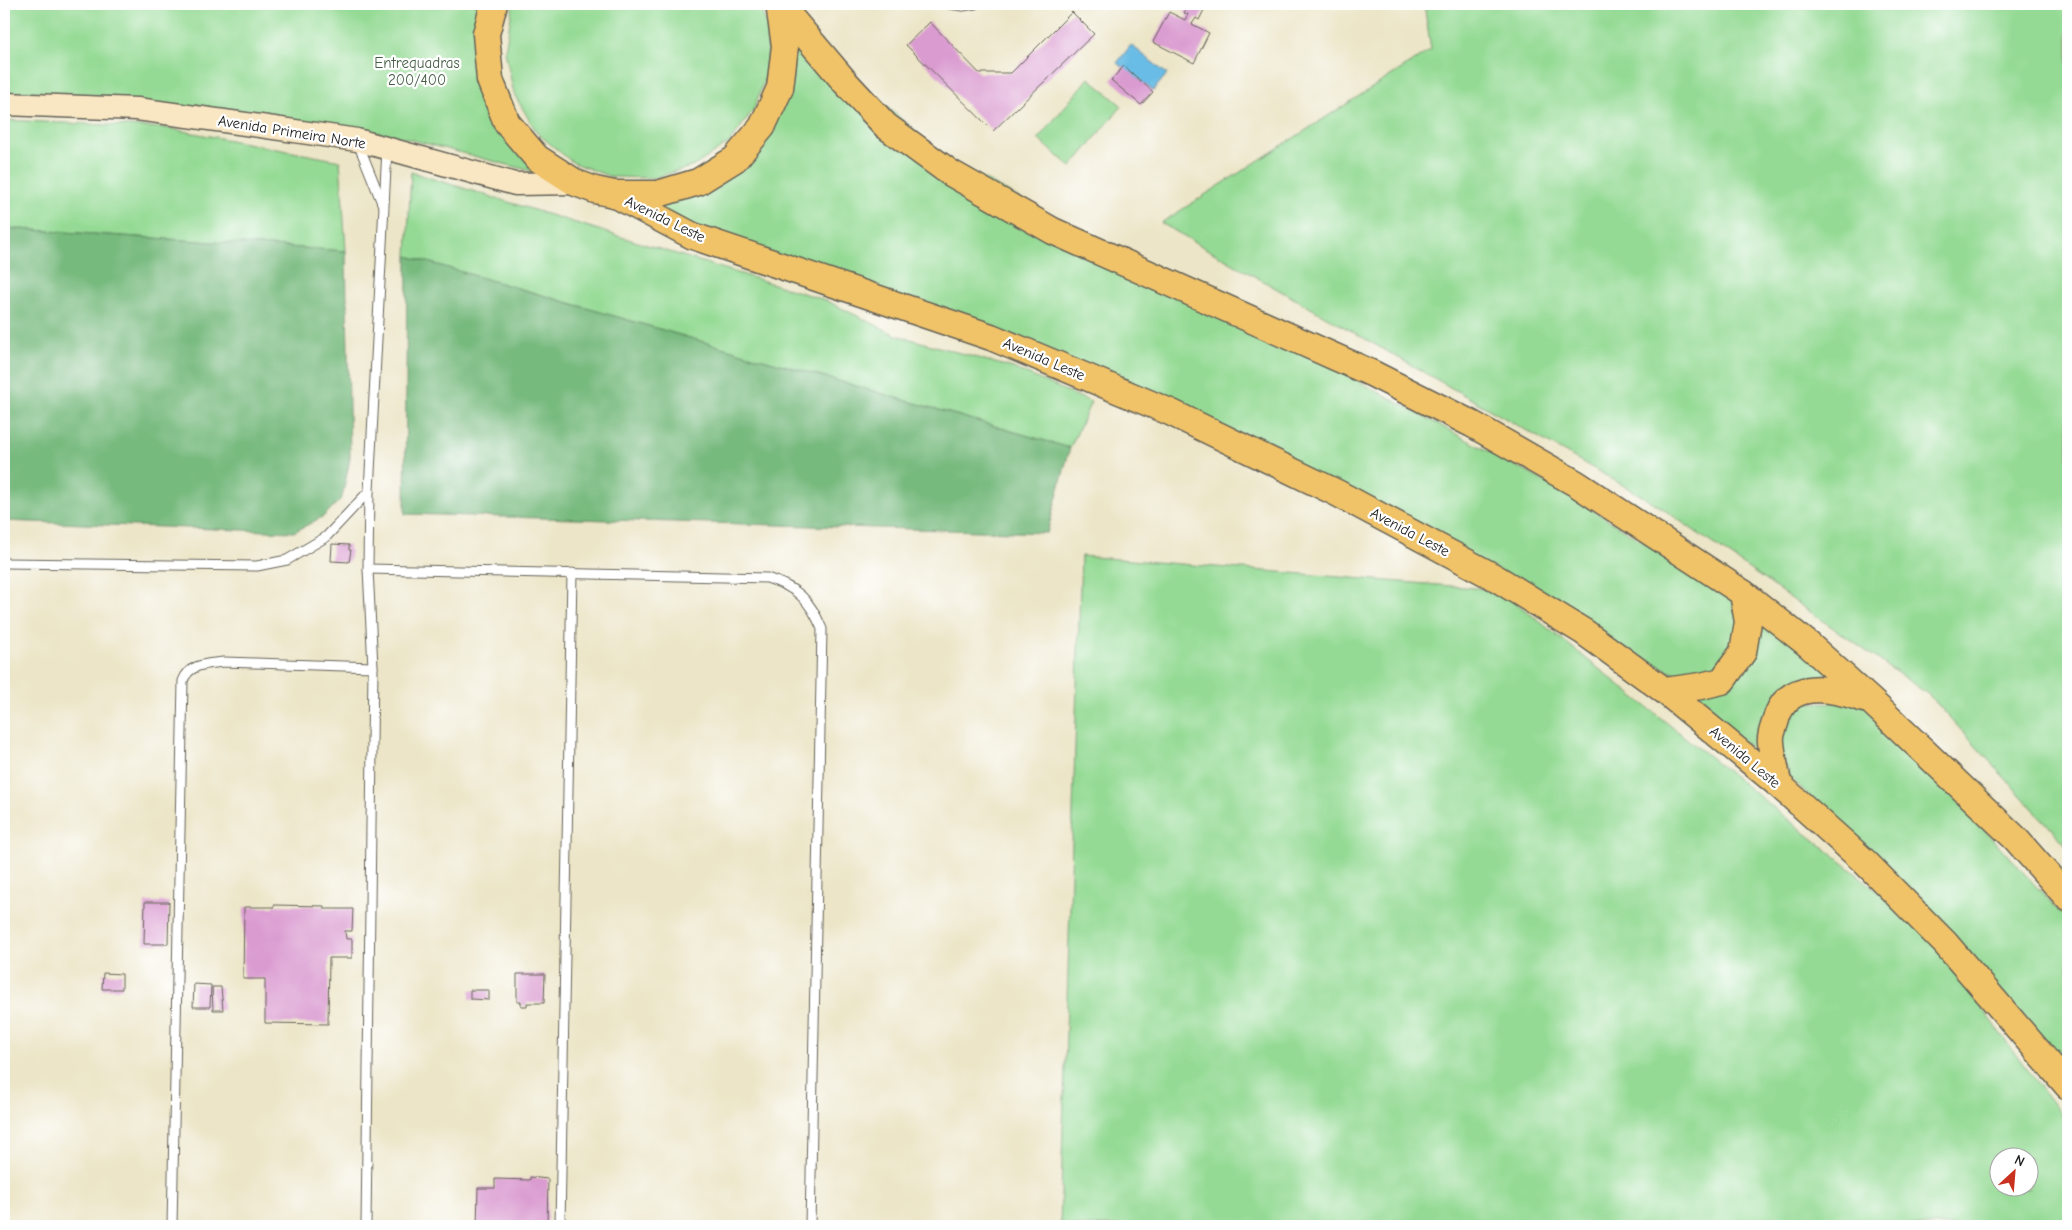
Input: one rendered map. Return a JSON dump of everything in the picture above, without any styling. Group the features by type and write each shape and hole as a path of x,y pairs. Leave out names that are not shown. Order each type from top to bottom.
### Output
{"main road":[{"path":"494,4 486,34 490,80 507,123 537,158 576,183 614,194 658,194 698,182 734,159 751,140 762,127 780,88 785,46 779,4"},
{"path":"779,4 846,83 886,126 949,172 1053,231 1371,373 1472,424 1577,484 1743,593 1809,645 1872,702 2015,838 2068,898"},
{"name":"Avenida Primeira Norte","path":"5,103 137,109 357,140 515,184 576,183"},
{"name":"Avenida Leste","path":"614,194 693,236 991,337 1170,412 1337,493 1496,578 1584,632 1665,691 1778,784 1865,862 1945,943 2068,1086"},
{"path":"1665,691 1722,681 1742,652 1748,622 1743,593"},
{"path":"1778,784 1770,740 1777,714 1785,702 1796,693 1816,688 1841,691 1872,702"}],"lane":[{"path":"949,4 963,6 975,4"},
{"path":"357,140 383,206"},
{"path":"366,1226 373,666 368,569 369,491 387,148"},
{"path":"4,563 258,566 287,560 326,537 369,491"},
{"path":"368,569 767,578 786,584 803,596 815,611 822,629 810,1226"},
{"path":"560,1226 572,573"},
{"path":"172,1226 183,690 186,674 192,668 224,662 373,666"}],"green space":[{"name":"Entrequadras 200/400","path":"4,4 489,4 485,71 558,178 389,134 39,92 4,92"},
{"path":"513,4 759,4 767,26 768,69 754,109 729,143 694,166 654,178 611,177 572,162 537,133 514,94 505,51"},
{"path":"1424,4 2068,4 2068,847 1929,695 1656,504 1161,223 1431,50"},
{"path":"781,11 856,80 950,161 1560,490 1722,591 1754,623 1722,677 1689,678 1646,661 1508,581 1171,409 634,203 723,170 778,96"},
{"path":"1089,78 1122,106 1071,167 1038,139"},
{"path":"4,120 167,128 340,161 346,251 4,228"},
{"path":"411,172 825,300 896,335 1013,368 1091,402 1070,448 407,256"},
{"path":"4,228 346,251 350,458 342,498 324,516 294,532 4,521"},
{"path":"407,256 1070,448 1047,533 405,514"},
{"path":"1081,556 1500,590 1917,922 2068,1124 2068,1226 1060,1226"},
{"path":"1751,608 1845,684 1784,702 1774,742 1788,777 1649,665 1688,681 1723,679"},
{"path":"1867,702 2068,921 2068,1066 1958,943 1791,778 1776,742 1786,703"}],"water":[{"path":"1131,45 1167,74 1153,91 1117,63"}],"building":[{"path":"1189,4 1197,4 1205,8 1199,20 1196,18 1192,24 1209,33 1194,63 1153,42 1169,12 1185,20 1188,14 1184,13"},
{"path":"1072,12 1094,34 993,131 906,45 930,22 979,73 1011,73"},
{"path":"1124,66 1153,92 1141,105 1111,80"},
{"path":"332,544 349,545 349,550 351,550 349,562 331,561"},
{"path":"145,902 169,902 168,944 144,944"},
{"path":"274,905 324,906 324,909 353,909 352,931 345,931 346,939 352,939 352,958 329,958 328,1024 265,1023 265,979 243,979 244,907 274,907"},
{"path":"103,973 122,974 122,989 102,989"},
{"path":"517,974 545,974 544,1003 527,1003 527,1006 521,1006 521,1002 517,1002"},
{"path":"194,984 211,985 210,1007 193,1007"},
{"path":"212,987 221,987 223,1010 213,1010"},
{"path":"470,990 489,990 489,1000 470,999"},
{"path":"530,1177 548,1179 547,1226 477,1226 478,1188 495,1188 495,1179 530,1180"}]}
